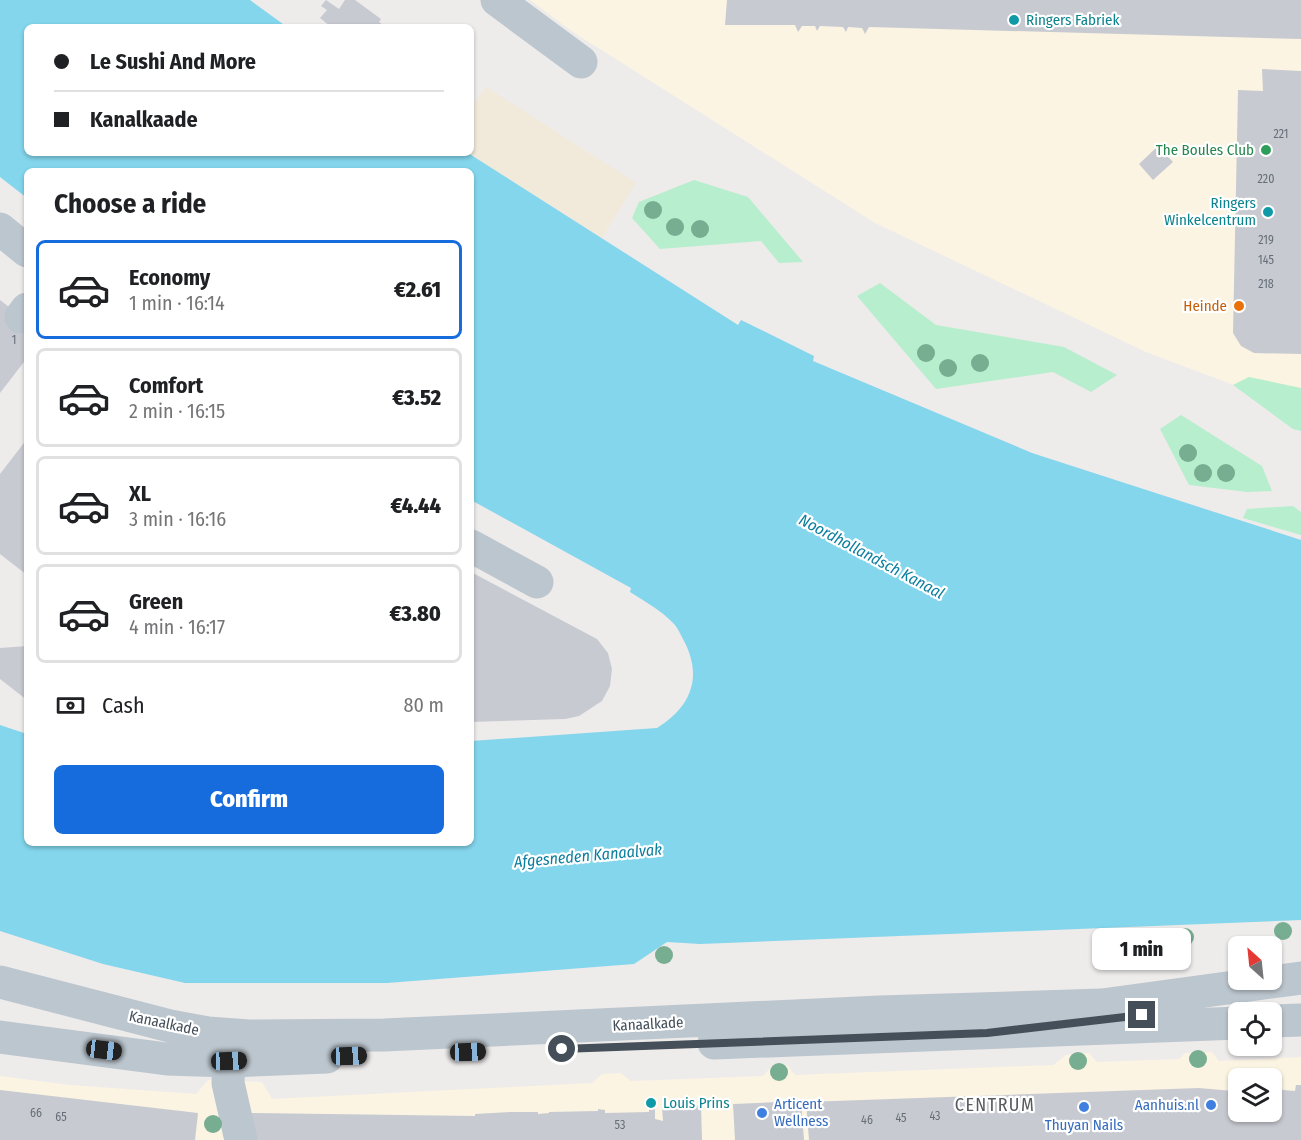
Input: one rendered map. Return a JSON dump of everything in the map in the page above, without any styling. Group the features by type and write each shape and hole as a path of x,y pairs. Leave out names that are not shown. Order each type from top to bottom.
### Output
{"street":[{"path":"497,0 581,62"},
{"path":"0,229 24,249"},
{"path":"474,548 537,582"},
{"name":"Kanaalkade","path":"0,982 170,1026 208,1033 260,1036 384,1035 880,1012 1102,1005 1301,978"},
{"path":"987,1033 1253,1003 1301,1000"},
{"path":"1282,1021 1301,1020"},
{"name":"Kanaalkade","path":"0,1037 167,1059 229,1061 1228,1023"},
{"path":"229,1061 228,1083 241,1140"}],"shaded area":[{"path":"530,0 1301,0 1301,410 1146,352 875,223 573,32"},
{"path":"1212,1052 1219,1061 1301,1057 1301,1140 0,1140 0,1076 70,1085 196,1094 208,1080 262,1082 272,1099 592,1083 602,1074 620,1073 631,1081 763,1076 772,1066 787,1065 795,1075 1053,1065 1066,1055 1089,1053 1097,1062 1179,1059 1185,1053"}],"green space":[{"path":"694,180 748,197 803,262 779,263 761,241 660,249 632,218 639,202"},
{"path":"880,283 936,325 1064,347 1117,375 1091,392 1053,372 936,389 857,296"},
{"path":"1249,377 1301,388 1301,431 1293,429 1233,385"},
{"path":"1181,415 1262,466 1272,491 1247,492 1189,485 1160,429"},
{"path":"1293,506 1301,512 1301,535 1243,518 1247,509"}],"sand":[{"path":"486,87 636,183 602,238 473,156 474,104"}],"water":[{"path":"0,0 250,0 283,24 24,24 24,156 473,156 738,325 741,320 814,356 813,361 1032,453 1301,540 1301,920 700,944 667,942 634,964 387,983 185,983 103,964 0,931 0,725 24,733 24,846 474,846 474,741 657,728 669,720 685,701 693,679 693,667 690,654 676,627 659,611 630,592 631,588 474,502 474,168 24,168 24,196 0,177"}],"building":[{"path":"326,0 339,9 345,0 355,0 381,19 379,22 382,24 327,24 320,18 327,10 321,6"},
{"name":"Ringers Fabriek","path":"727,0 1301,0 1301,39 869,27 865,34 862,28 848,27 846,32 843,27 820,26 817,31 815,26 802,26 798,32 795,25 725,25"},
{"name":"Ringers Winkelcentrum","path":"1262,69 1301,71 1301,354 1254,353 1241,346 1233,333 1238,90 1263,91"},
{"path":"1158,146 1173,162 1153,180 1139,164"},
{"path":"0,300 24,319 24,362 0,393"},
{"path":"24,443 24,573 0,554 0,474"},
{"path":"474,574 597,639 608,653 612,669 610,686 602,701 579,716 565,719 474,722"},
{"path":"24,646 24,698 0,679 0,648"},
{"path":"1296,1085 1301,1085 1301,1140 809,1140 806,1102 1199,1088 1228,1091 1228,1122 1282,1122 1282,1090 1295,1091"},
{"path":"0,1090 198,1113 195,1140 0,1140"},
{"path":"801,1101 804,1140 735,1140 733,1104"},
{"path":"701,1105 702,1140 251,1140 247,1113 475,1116 475,1114 510,1112 538,1112 538,1114 598,1111 598,1109 605,1110 605,1113 649,1112 649,1108 655,1107 655,1119 663,1121 662,1107"}],"place":[{"name":"Ringers Fabriek","path":"1014,20"},
{"name":"The Boules Club","path":"1266,150"},
{"name":"Ringers Winkelcentrum","path":"1268,212"},
{"name":"Heinde","path":"1239,306"},
{"name":"Louis Prins","path":"651,1103"},
{"name":"Aanhuis.nl","path":"1211,1105"},
{"name":"Thuyan Nails","path":"1084,1107"},
{"name":"Articent Wellness","path":"762,1113"}],"district":[{"name":"CENTRUM","path":"995,1105"}],"route":[{"path":"562,1049 987,1033 1142,1015"}],"water label":[{"name":"Noordhollandsch Kanaal","path":"872,556"},
{"name":"Afgesneden Kanaalvak","path":"588,855"}]}
